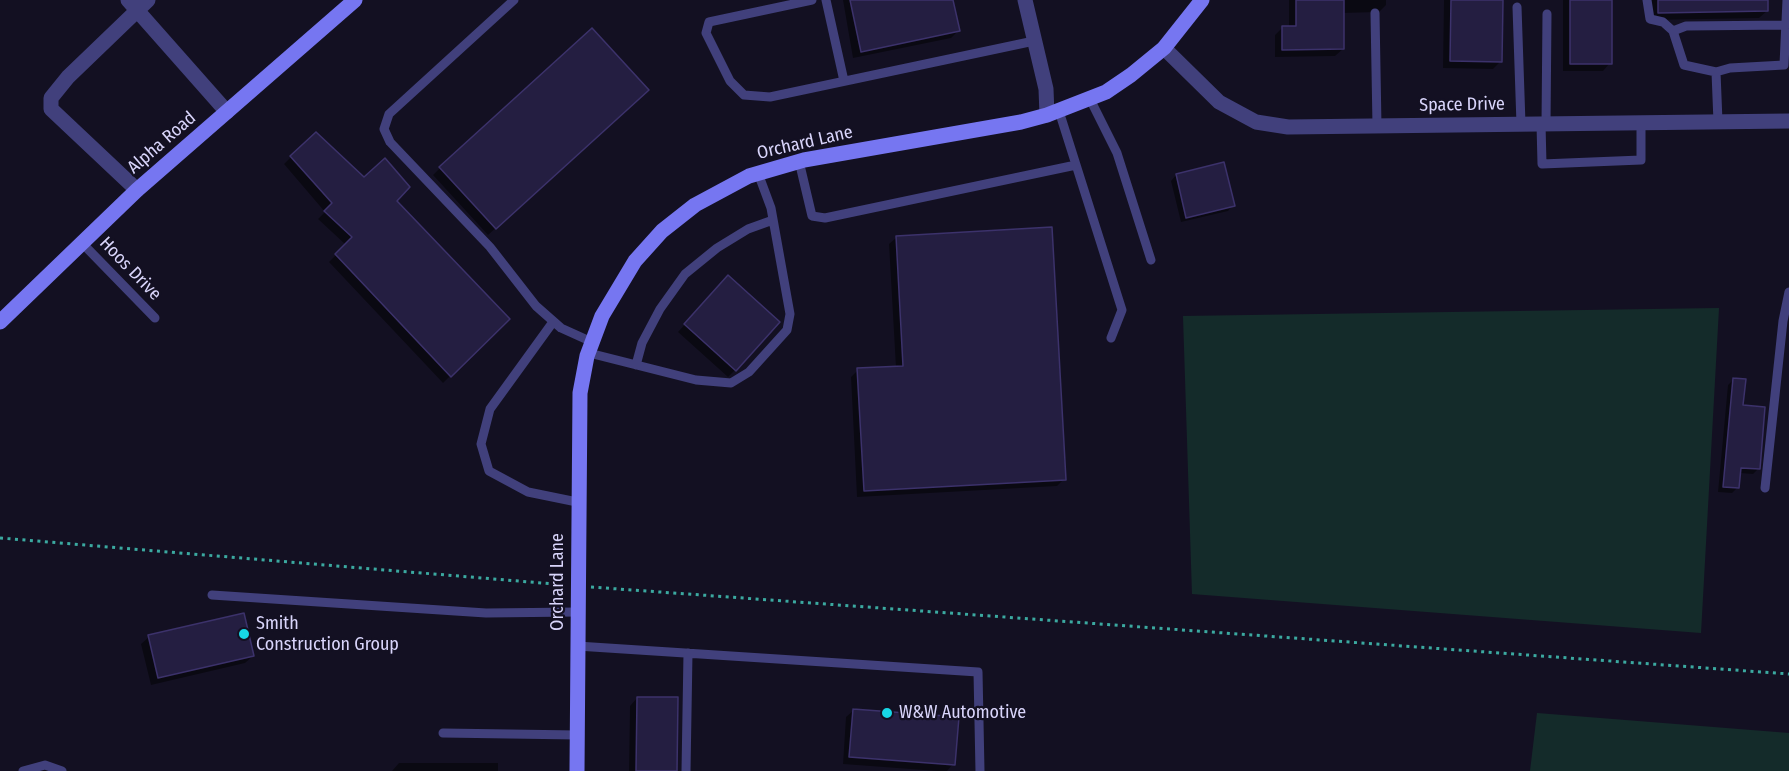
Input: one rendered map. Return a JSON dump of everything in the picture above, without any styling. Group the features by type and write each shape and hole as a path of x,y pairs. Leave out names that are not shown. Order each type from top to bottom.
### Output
{"main road":[{"name":"Alpha Road","path":"0,321 137,190 355,0"},
{"name":"Orchard Lane","path":"577,771 579,412 590,347 602,316 622,279 655,238 676,219 711,195 758,173 799,161 1000,126 1053,113 1090,99 1131,75 1164,48 1202,0"}],"street":[{"path":"1025,0 1053,113"},
{"path":"137,190 51,109 51,98 137,3 227,112"},
{"name":"Space Drive","path":"1164,48 1219,102 1256,122 1288,127 1789,121"}],"lane":[{"path":"514,0 389,114 384,129 390,142 490,247 536,306 561,328 590,347 636,365 696,380 731,383 749,372 787,330 790,314 773,220 758,173"},
{"path":"812,0 709,22 706,33 730,81 744,95 770,97 1034,41"},
{"path":"826,0 844,81"},
{"path":"1647,0 1650,19 1663,22 1673,31 1684,65 1716,72 1730,68 1784,65 1787,0"},
{"path":"1517,7 1521,124"},
{"path":"1376,13 1377,126"},
{"path":"1547,14 1542,164 1641,160 1641,123"},
{"path":"1673,31 1686,26 1786,25"},
{"path":"1716,72 1718,122"},
{"path":"1090,99 1117,153 1151,260"},
{"path":"1053,113 1076,165 1122,310 1111,338"},
{"path":"799,161 812,216 825,218 1076,165"},
{"path":"636,365 642,343 660,309 685,274 717,248 748,229 773,220"},
{"name":"Hoos Drive","path":"82,243 155,318"},
{"path":"1765,488 1783,321 1789,292"},
{"path":"553,322 490,409 481,444 489,471 528,492 578,502"},
{"path":"212,595 486,613 577,612"},
{"path":"577,646 978,672 980,771"},
{"path":"686,771 688,653"},
{"path":"443,733 577,735"},
{"path":"23,771 45,765 62,771"}],"path":[{"path":"0,538 577,586 1789,674"}],"green space":[{"path":"1719,308 1701,633 1192,594 1183,316"},
{"path":"1537,713 1789,733 1789,771 1530,771"}],"building":[{"path":"850,0 953,0 960,31 861,52"},
{"path":"1296,0 1344,0 1344,49 1282,50 1282,26 1296,26"},
{"path":"1451,0 1503,0 1502,62 1450,61"},
{"path":"1570,0 1612,0 1612,64 1570,64"},
{"path":"1658,0 1768,0 1768,11 1658,13"},
{"path":"592,28 649,90 496,229 439,167"},
{"path":"316,132 364,177 385,158 410,187 397,201 510,319 451,377 335,254 352,237 324,211 332,203 290,156"},
{"path":"1224,162 1235,206 1186,218 1176,174"},
{"path":"1052,227 1066,480 864,491 857,368 903,366 896,236"},
{"path":"728,275 780,322 736,371 684,324"},
{"path":"1733,378 1746,379 1743,405 1765,407 1760,469 1741,468 1739,488 1723,487"},
{"path":"244,613 254,656 158,678 148,635"},
{"path":"637,697 678,697 677,771 636,771"},
{"path":"853,709 959,717 955,765 849,757"}],"place":[{"name":"Smith Construction Group","path":"244,634"},
{"name":"W&W Automotive","path":"887,713"}]}
